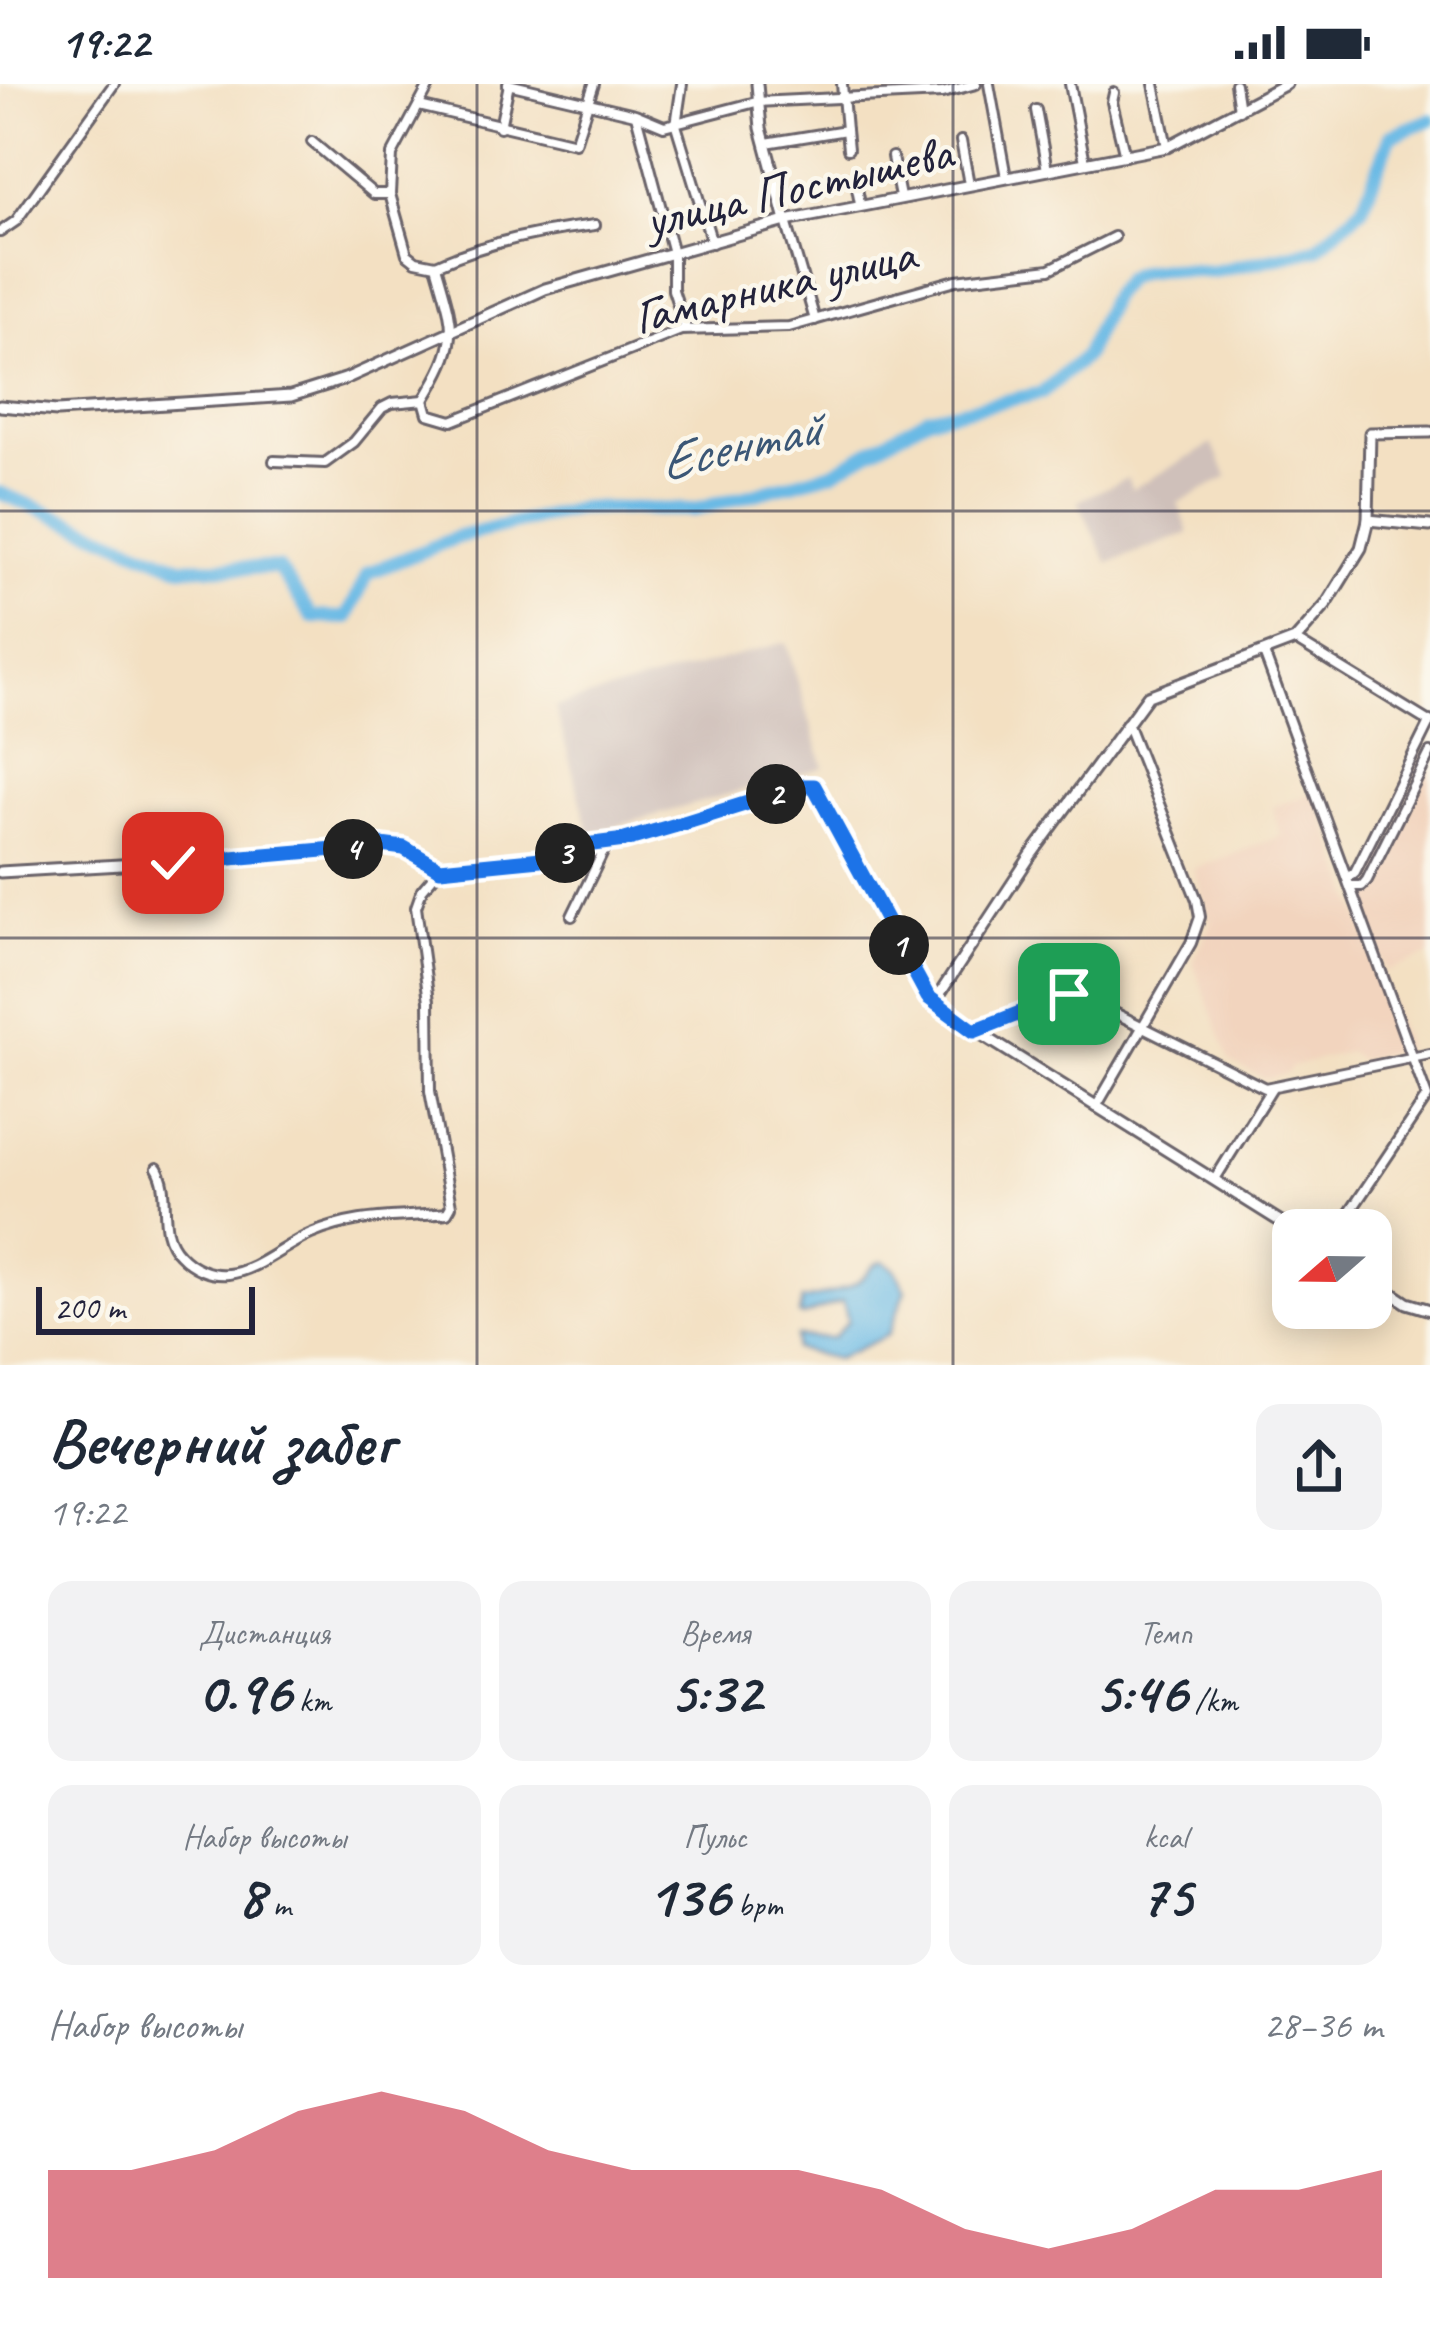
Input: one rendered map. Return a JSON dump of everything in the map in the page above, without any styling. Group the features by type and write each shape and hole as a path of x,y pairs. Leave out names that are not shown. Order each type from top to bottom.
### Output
{"street":[{"path":"0,232 16,221 114,84"},
{"path":"430,84 392,155 390,194 407,254 436,265 558,229 595,225"},
{"path":"500,127 508,84 664,125 756,102 842,90 942,93 976,84"},
{"path":"418,106 575,143 594,84"},
{"path":"682,84 675,125 712,243"},
{"path":"757,84 756,102 766,143 815,320"},
{"path":"989,84 1006,177"},
{"path":"1070,84 1085,162"},
{"path":"1154,84 1167,147"},
{"path":"1234,84 1239,112"},
{"name":"улица Постышева","path":"0,402 57,411 290,395 344,379 545,289 860,204 1167,147 1286,84"},
{"path":"842,90 848,148"},
{"path":"1114,93 1125,156"},
{"path":"1036,110 1047,170"},
{"path":"635,114 674,253 673,290 686,329"},
{"path":"766,143 846,130"},
{"path":"312,142 374,194 390,194"},
{"path":"961,142 969,184"},
{"path":"892,157 900,197"},
{"path":"856,183 860,204"},
{"name":"Гамарника улица","path":"424,400 428,414 439,421 452,421 686,329 766,328 815,320 956,280 1050,269 1114,237"},
{"path":"274,460 325,463 354,442 382,408 424,400 443,368 458,326 436,265"},
{"path":"934,1004 1031,855 1148,696 1295,640 1326,605 1361,548 1368,520 1370,433 1430,432"},
{"path":"1368,520 1430,526"},
{"path":"1295,640 1430,722 1348,882"},
{"path":"1264,653 1428,1101 1353,1209"},
{"path":"1096,1106 1191,943 1200,917 1127,723"},
{"path":"1348,882 1362,886 1367,880 1430,753"},
{"path":"0,872 310,854 381,845 404,848 440,869 551,858 814,786 934,1004 1272,1216"},
{"path":"572,916 609,841"},
{"path":"157,1168 165,1181 167,1234 178,1253 209,1274 234,1274 310,1234 374,1215 446,1213 451,1206 430,1091 429,1001 416,907 422,890 440,869"},
{"path":"974,1031 1077,994 1272,1088 1430,1054"},
{"path":"1215,1179 1272,1088"},
{"path":"1392,1293 1430,1310"}],"shaded area":[{"path":"1212,444 1228,477 1178,503 1189,533 1108,563 1078,501 1127,478 1132,489"},
{"path":"786,642 824,767 590,834 555,707"},
{"path":"1430,767 1430,955 1386,971 1361,903"},
{"path":"1315,792 1406,1047 1360,1061 1348,1052 1266,1079 1230,1061 1193,962 1211,924 1194,869 1281,836 1272,807"}],"water":[{"path":"883,1261 894,1268 906,1290 888,1335 836,1359 795,1349 796,1337 833,1338 848,1321 843,1301 803,1316 799,1315 802,1300 854,1284"}],"waterway":[{"name":"Есентай","path":"0,493 181,567 278,568 312,617 347,618 368,573 458,537 581,508 694,510 833,472 928,417 1042,393 1085,356 1111,297 1126,278 1163,269 1212,272 1316,249 1362,208 1391,135 1430,120"}],"route":[{"path":"173,863 381,845 404,848 440,869 551,858 814,786 934,1004 974,1031 1069,994"}]}
